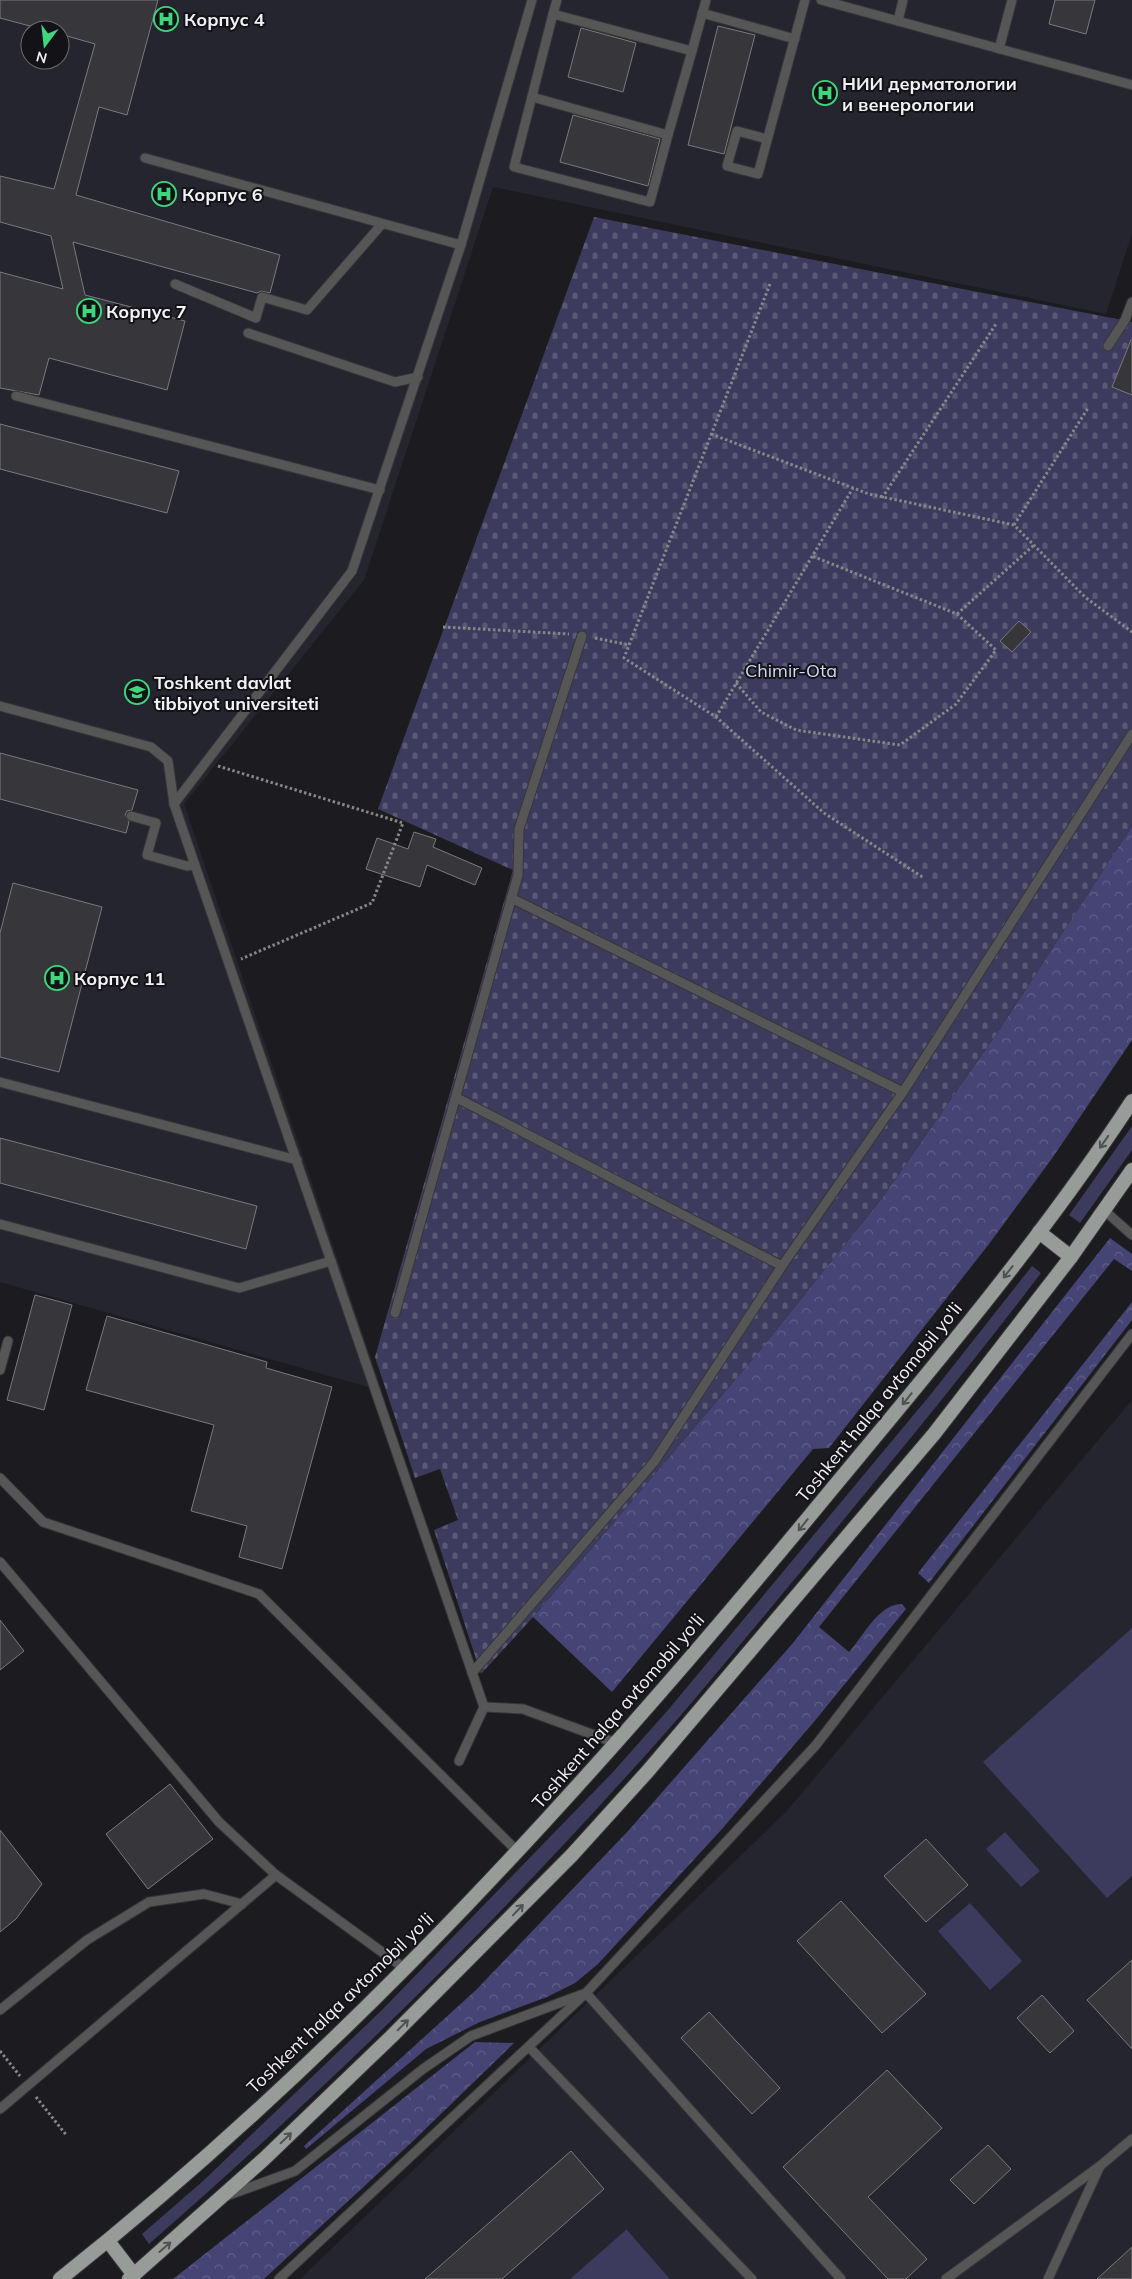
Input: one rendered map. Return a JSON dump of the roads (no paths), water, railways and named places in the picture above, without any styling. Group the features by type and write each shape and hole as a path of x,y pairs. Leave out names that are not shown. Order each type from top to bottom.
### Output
{"highway":[{"name":"Toshkent halqa avtomobil yo'li","path":"60,2279 108,2241 234,2132 404,1968 518,1851 616,1743 732,1610 884,1427 1039,1232 1132,1101"},
{"path":"108,2241 131,2277 222,2198 474,1956 648,1771 934,1434 1071,1257 1132,1170"},
{"path":"1039,1232 1071,1257"}],"lane":[{"path":"174,804 352,571 461,245 532,0"},
{"path":"557,0 514,167 650,202 706,0"},
{"path":"767,140 737,131 728,166 758,174 805,0"},
{"path":"821,0 1132,86"},
{"path":"898,21 903,0"},
{"path":"999,49 1012,0"},
{"path":"702,13 795,39"},
{"path":"553,14 692,51"},
{"path":"532,97 668,135"},
{"path":"145,158 461,245"},
{"path":"175,284 256,318 262,297 307,310 382,224"},
{"path":"1108,346 1125,320 1132,302"},
{"path":"248,333 395,382 418,377"},
{"path":"16,396 380,490"},
{"path":"395,1313 457,1098 518,875 519,829 582,636"},
{"path":"0,706 150,747 168,761 174,804 484,1708 459,1761"},
{"path":"472,1673 654,1462 782,1266 904,1092 1132,734"},
{"path":"131,816 156,822 147,855 187,866 196,865"},
{"path":"511,898 904,1092"},
{"path":"0,1082 296,1160"},
{"path":"457,1098 782,1266"},
{"path":"1105,1211 1132,1235"},
{"path":"0,1224 239,1288 331,1261"},
{"path":"279,2279 586,1993 816,1745 1132,1334"},
{"path":"0,1370 8,1341"},
{"path":"0,1478 43,1522 259,1594 518,1851"},
{"path":"0,1562 219,1822 276,1875 404,1968"},
{"path":"484,1708 523,1709 616,1743"},
{"path":"0,2109 276,1875"},
{"path":"0,2010 87,1940 149,1902 204,1894 242,1904"},
{"path":"222,2198 295,2171 423,2069 471,2036 586,1993"},
{"path":"586,1993 841,2279"},
{"path":"529,2047 752,2279"},
{"path":"946,2279 1100,2166 1132,2139"},
{"path":"1048,2279 1100,2166"}],"place":[{"name":"Корпус 4","path":"166,19"},
{"name":"НИИ дерматологии и венерологии","path":"825,93"},
{"name":"Корпус 6","path":"164,194"},
{"name":"Корпус 7","path":"89,311"},
{"name":"Toshkent davlat tibbiyot universiteti","path":"137,692"},
{"name":"Корпус 11","path":"57,978"}],"park label":[{"name":"Chimir-Ota","path":"791,670"}]}
